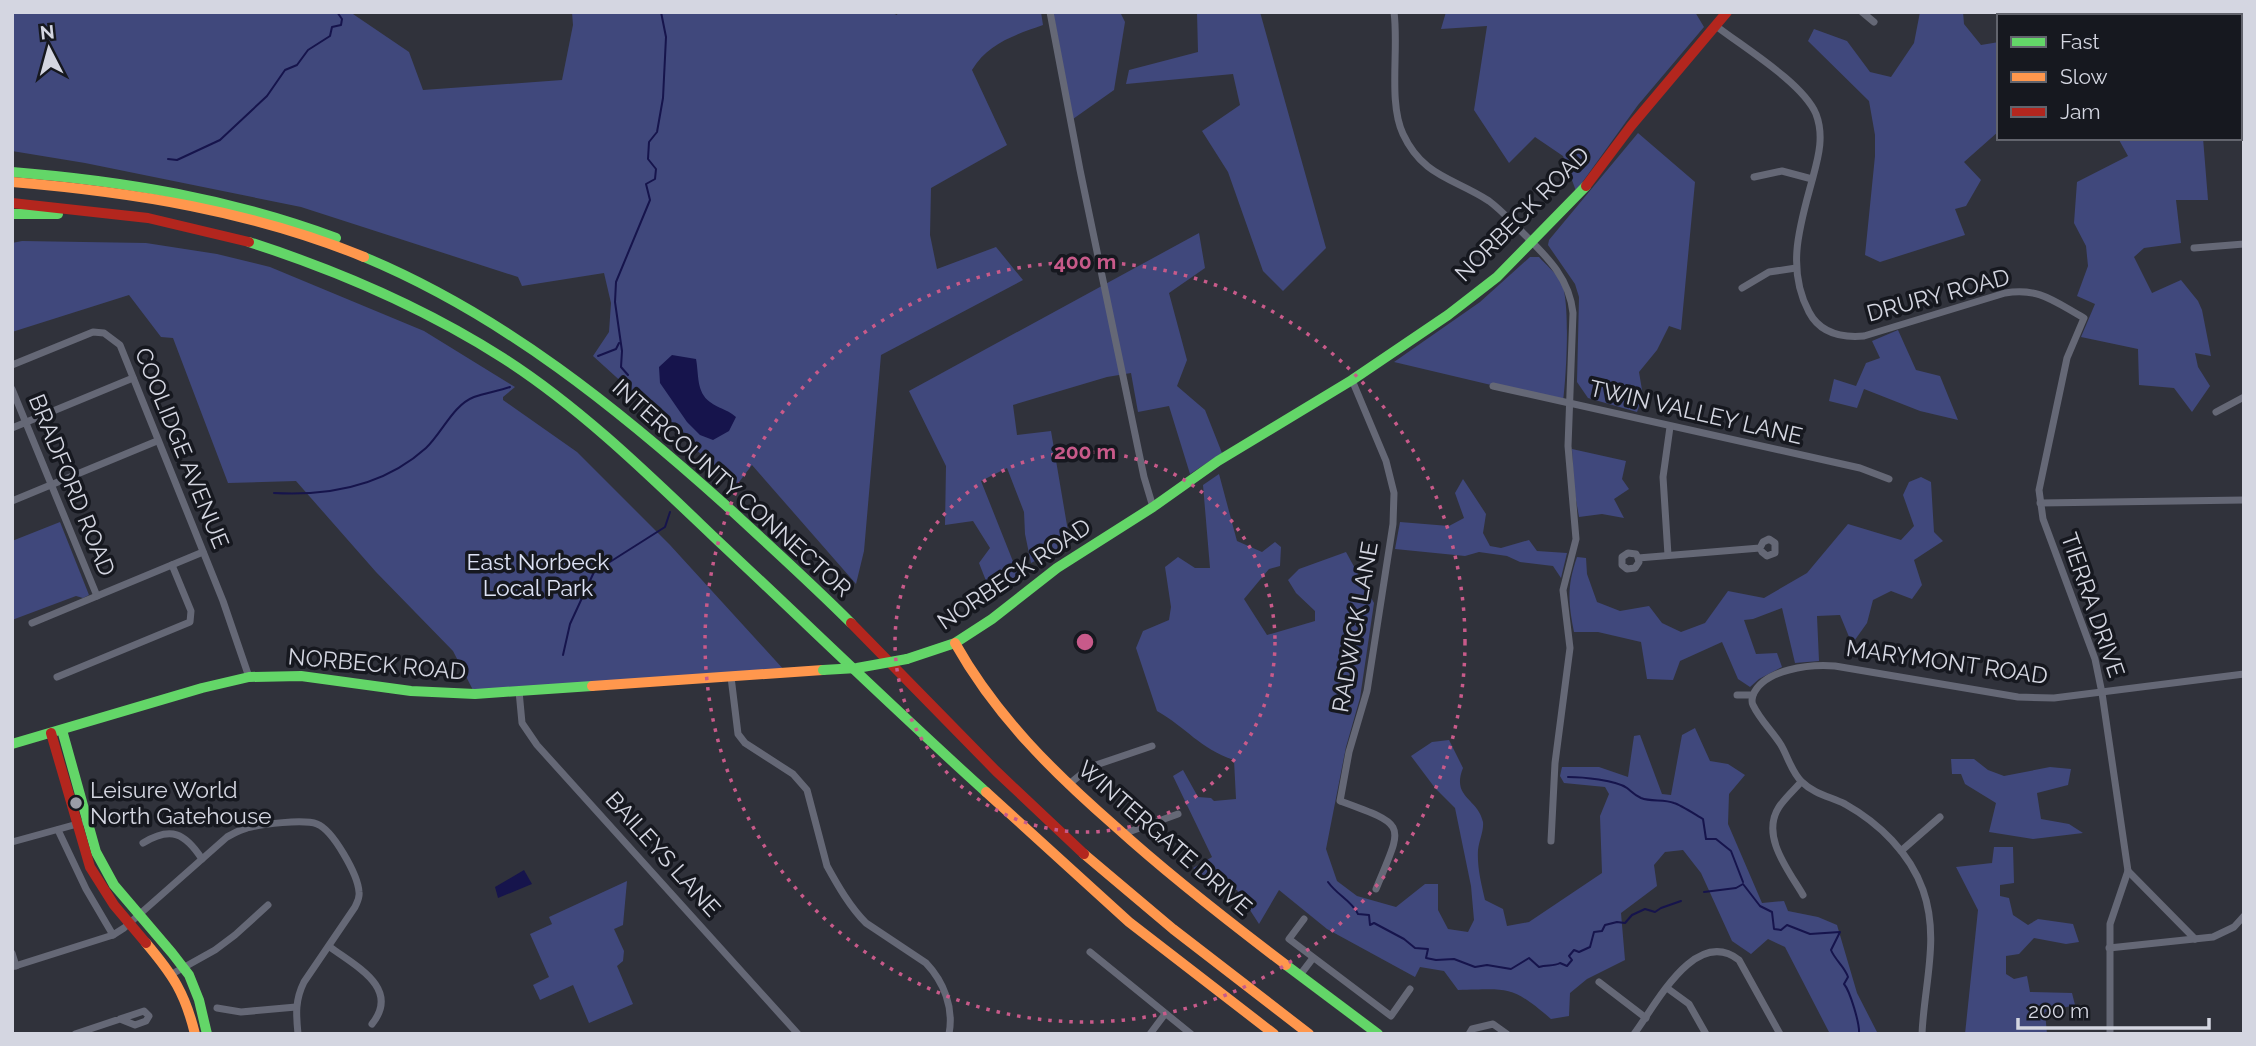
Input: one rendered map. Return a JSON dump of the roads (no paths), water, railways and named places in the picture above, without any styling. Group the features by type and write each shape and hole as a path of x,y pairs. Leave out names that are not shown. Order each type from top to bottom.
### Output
{"main road":[{"name":"NORBECK ROAD","path":"13,743 249,677 301,676 454,694 519,691 888,664 956,643 992,619 1057,568 1153,507 1218,461 1352,380 1458,307 1496,277 1591,181 1631,126 1727,12"},
{"path":"12,172 124,183 239,206 318,231 380,256 393,270"},
{"name":"INTERCOUNTY CONNECTOR","path":"12,182 118,191 227,212 302,234 393,270 507,332 601,398 663,448 856,626 1061,833 1138,902 1309,1034"},
{"name":"INTERCOUNTY CONNECTOR","path":"12,203 148,218 250,242 345,275 439,319 516,367 578,412 684,508 947,757 1119,913 1274,1034"},
{"path":"12,214 122,215"},
{"name":"WINTERGATE DRIVE","path":"956,643 975,679 998,710 1068,785 1211,909 1378,1034"},
{"path":"57,731 103,868 182,991 195,1034"},
{"path":"57,731 76,825 97,882 183,968 199,1000 206,1034"}],"street":[{"path":"1050,12 1080,170 1144,477 1153,507"},
{"path":"1394,12 1397,114 1399,125 1409,145 1436,174 1488,201 1532,242 1562,277 1572,299 1568,463 1576,539 1563,590 1570,648 1555,764 1551,841"},
{"path":"1862,12 1874,22"},
{"name":"DRURY ROAD","path":"1716,26 1793,85 1806,97 1815,111 1820,134 1820,152 1797,236 1796,268 1802,299 1811,316 1822,328 1846,337 1864,336 2022,290 2046,297 2084,318"},
{"path":"1754,177 1782,171 1812,179"},
{"path":"2194,248 2244,244"},
{"path":"1742,288 1769,272 1796,268"},
{"name":"TIERRA DRIVE","path":"2084,318 2067,359 2039,490 2039,503 2095,659 2127,871 2113,911 2109,948 2110,1034"},
{"name":"COOLIDGE AVENUE","path":"12,365 96,332 111,337 120,345 223,601 249,677"},
{"path":"12,428 133,379"},
{"name":"RADWICK LANE","path":"1352,380 1386,461 1394,493 1392,527 1367,691 1349,752 1340,801 1383,816 1394,827 1397,839 1376,889"},
{"name":"TWIN VALLEY LANE","path":"1493,386 1860,468 1889,479"},
{"name":"BRADFORD ROAD","path":"12,389 97,596"},
{"path":"2216,412 2244,397"},
{"path":"1668,555 1663,477 1670,427"},
{"path":"12,501 158,441"},
{"path":"2039,503 2244,500"},
{"path":"1638,558 1760,548"},
{"path":"32,622 203,552"},
{"path":"57,677 190,622 191,611 172,565"},
{"name":"MARYMONT ROAD","path":"1752,695 1761,684 1783,672 1822,665 2018,697 2054,698 2244,674"},
{"path":"731,677 738,734 746,743 793,774 807,790 827,866 866,923 934,971 948,1000 951,1020 949,1034"},
{"name":"BAILEYS LANE","path":"519,691 522,723 537,745 798,1034"},
{"path":"1737,695 1752,695 1754,706 1801,782 1861,814 1884,832 1912,866 1922,887 1931,922 1932,951 1922,1034"},
{"path":"1068,785 1090,767 1152,746"},
{"path":"1801,782 1778,809 1773,839 1803,895"},
{"path":"1123,834 1178,814"},
{"path":"1901,851 1940,817"},
{"path":"12,842 88,821"},
{"path":"12,953 14,966 113,935 227,837 247,828 309,822 325,828 350,867 359,892 355,907 304,982 296,1007 298,1034"},
{"path":"58,830 86,889 113,935"},
{"path":"143,843 156,835 173,832 185,840 202,859"},
{"path":"2127,871 2195,939"},
{"path":"172,974 215,950 268,905"},
{"path":"2109,948 2213,937 2234,927 2244,916"},
{"path":"1304,919 1289,939 1391,1016 1410,989"},
{"path":"330,947 375,981 380,991 381,1005 379,1016 372,1024"},
{"path":"1634,1034 1679,972 1709,951 1730,953 1739,960 1780,1034"},
{"path":"1090,952 1191,1034"},
{"path":"1300,975 1313,958"},
{"path":"1599,982 1646,1018"},
{"path":"1667,988 1689,1004 1706,1034"},
{"path":"217,1008 240,1012 296,1007"},
{"path":"1150,1034 1165,1014"},
{"path":"75,1034 120,1019"},
{"path":"1469,1034 1472,1029 1493,1024 1507,1034"}],"waterway":[{"path":"168,159 177,160 220,140 267,96 285,70 297,65 308,50 330,36 332,27 341,25 342,19 337,12"},
{"path":"628,375 621,367 622,351 615,302 616,282 650,200 646,184 655,179 656,169 648,159 649,142 657,132 663,98 666,37 661,12"},
{"path":"598,356 616,349 619,343"},
{"path":"274,493 315,493 374,480 410,461 426,448 467,401 510,387"},
{"path":"563,655 570,624 594,572 665,527 670,512"},
{"path":"1568,777 1615,783 1641,798 1670,802 1688,810 1703,819 1706,839 1716,839 1731,851 1743,882"},
{"path":"1328,882 1358,914 1369,915 1370,925 1374,923 1415,948 1428,949 1426,958 1454,959 1475,967 1487,965 1511,969 1529,958 1539,967 1560,963 1567,966 1572,960 1569,956 1574,950 1579,952 1590,947 1594,932 1602,931 1605,925 1625,923 1632,915 1645,909 1655,912 1681,901"},
{"path":"1704,892 1736,888 1743,884 1760,906 1772,912 1774,929 1781,930 1787,925 1810,934 1840,932 1831,950 1848,977 1844,984 1854,1008 1859,1034"}],"place":[{"name":"Leisure World North Gatehouse","path":"76,803"}],"park label":[{"name":"East Norbeck Local Park","path":"538,575"}]}
